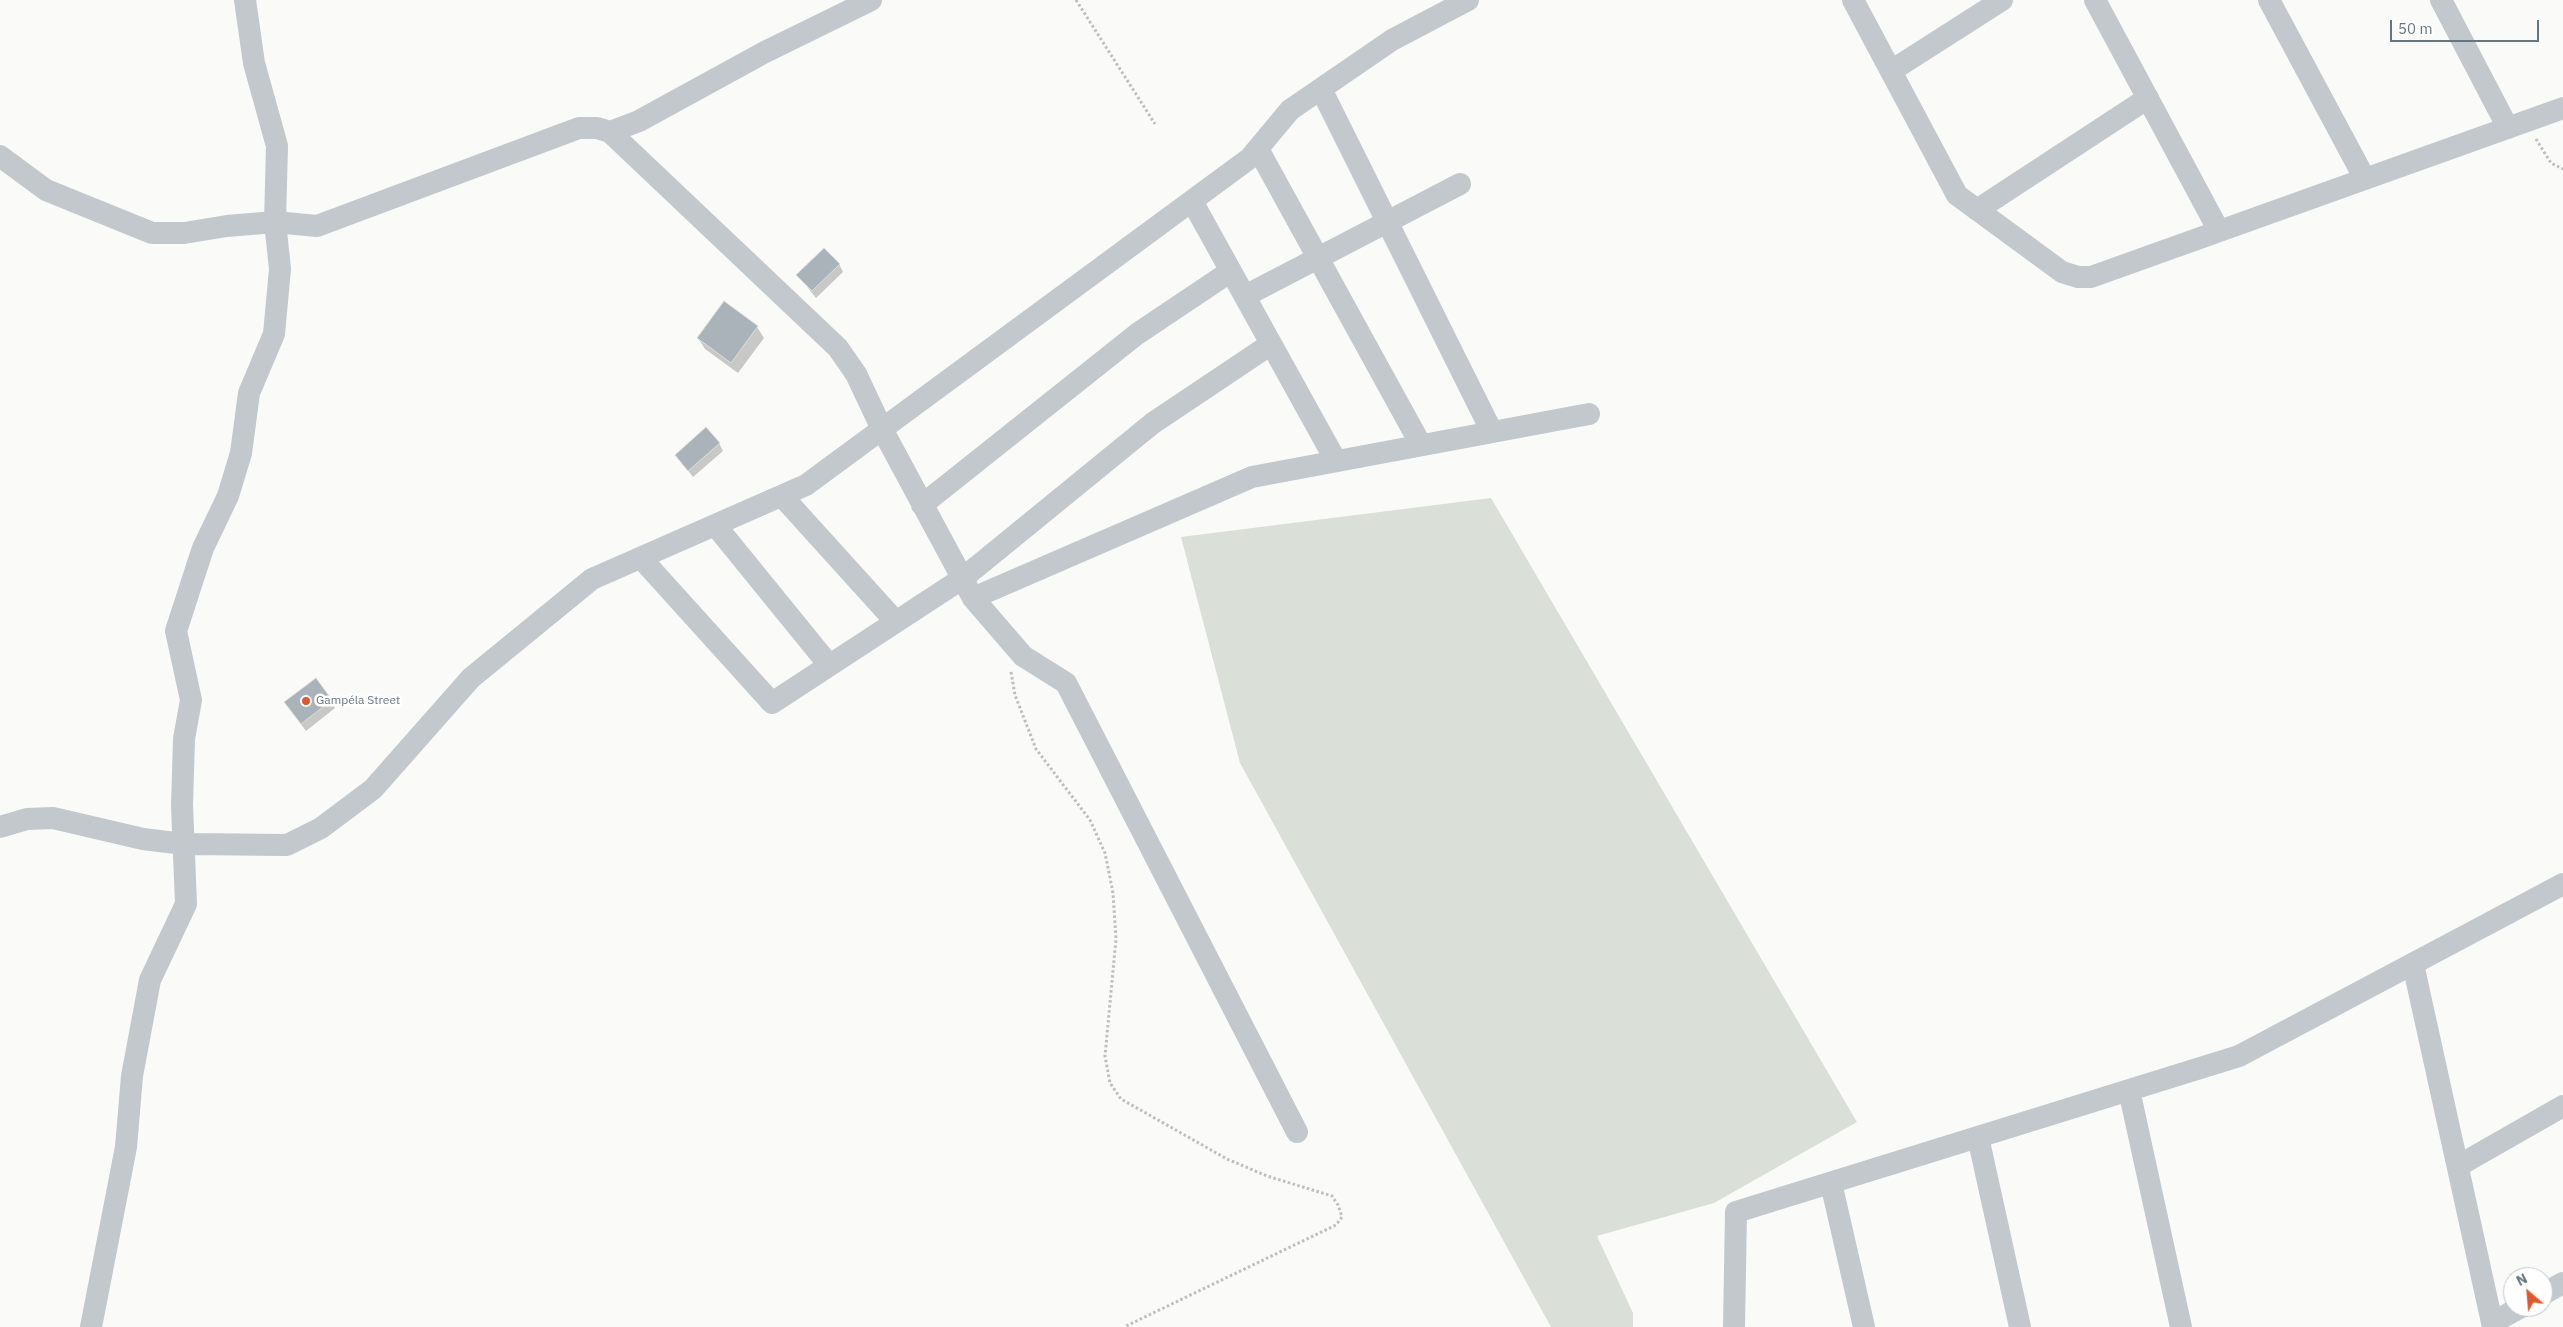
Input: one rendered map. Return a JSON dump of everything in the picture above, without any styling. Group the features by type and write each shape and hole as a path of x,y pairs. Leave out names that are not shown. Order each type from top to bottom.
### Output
{"street":[{"path":"92,1327 126,1147 132,1076 150,980 186,904 184,739 191,700 176,631 203,548 228,496 241,453 249,393 274,334 280,269 275,222 277,146 254,63 245,0"},
{"path":"610,132 639,122 765,52 871,0"},
{"path":"0,827 27,819 53,818 143,839 184,844 287,845 321,828 373,789 471,678 592,580 806,485 1250,158 1290,110 1392,40 1468,0"},
{"path":"1853,0 1957,196 2062,272 2078,277 2091,277 2563,108"},
{"path":"1891,71 2002,0"},
{"path":"2095,0 2219,231"},
{"path":"2269,0 2365,179"},
{"path":"2441,0 2515,125"},
{"path":"1321,89 1492,432"},
{"path":"1977,210 2148,98"},
{"path":"0,156 46,190 152,233 184,233 227,226 275,222 317,226 579,128 597,128 610,132 838,348 856,374 882,429 973,598 1023,656 1066,683 1297,1132"},
{"path":"1258,149 1421,445"},
{"path":"1245,296 1460,184"},
{"path":"1192,200 1336,461"},
{"path":"922,505 1137,334 1231,271"},
{"path":"641,558 772,703 962,578 1153,423 1271,344"},
{"path":"973,598 1252,477 1589,414"},
{"path":"782,496 896,622"},
{"path":"716,526 829,665"},
{"path":"1734,1327 1736,1212 2239,1056 2563,884"},
{"path":"2413,964 2493,1325 2505,1317"},
{"path":"2129,1090 2181,1327"},
{"path":"2458,1166 2563,1106"},
{"path":"1978,1137 2020,1327"},
{"path":"1831,1182 1864,1327"}],"path":[{"path":"1076,0 1154,124"},
{"path":"2515,125 2551,163 2563,169"},
{"path":"1011,669 1014,695 1036,749 1090,820 1105,853 1113,893 1116,939 1105,1056 1110,1083 1121,1099 1227,1160 1267,1176 1332,1196 1338,1204 1342,1217 1336,1226 1124,1327"}],"shaded area":[{"path":"1491,498 1857,1122 1714,1203 1597,1236 1633,1313 1633,1327 1551,1327 1240,763 1181,537"}],"building":[{"path":"824,248 840,264 812,291 796,275"},
{"path":"724,301 758,326 731,363 697,338"},
{"path":"706,427 720,443 688,471 675,455"},
{"path":"316,678 332,700 301,724 284,702"}],"place":[{"name":"Gampéla Street","path":"306,701"}]}
